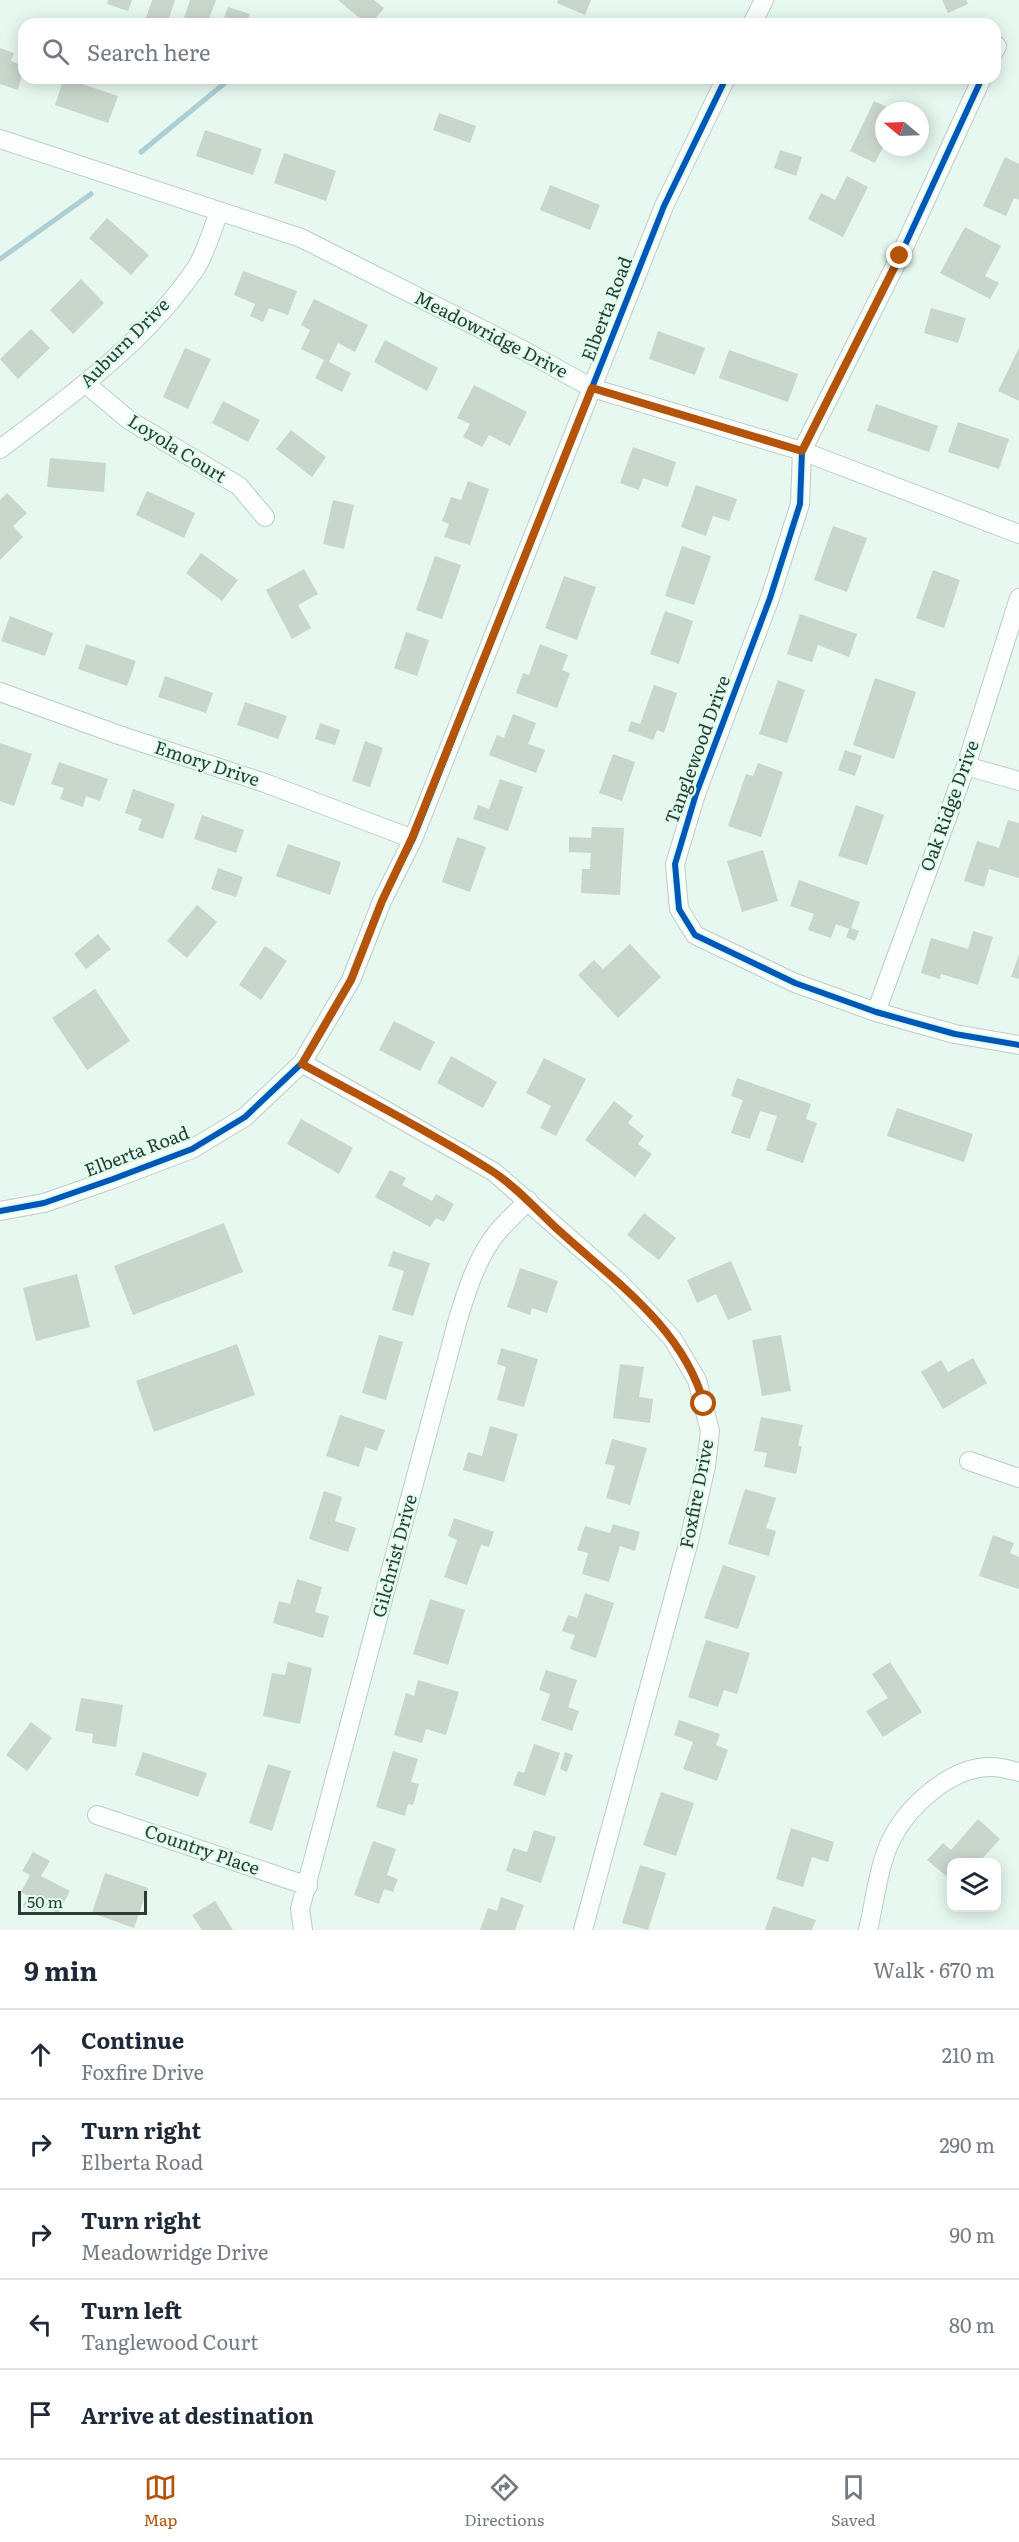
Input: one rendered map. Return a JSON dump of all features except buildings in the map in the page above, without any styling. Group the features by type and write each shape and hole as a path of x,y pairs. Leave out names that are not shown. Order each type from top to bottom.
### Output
{"street":[{"path":"755,18 764,0"},
{"name":"Elberta Road","path":"0,1211 44,1203 192,1149 245,1117 302,1064 351,980 382,901 412,838 664,206 723,84"},
{"path":"802,451 900,256 979,84"},
{"name":"Meadowridge Drive","path":"0,139 219,213 301,238 525,351 592,388 802,451 1019,534"},
{"name":"Auburn Drive","path":"0,449 86,384 156,316 197,266 219,213"},
{"name":"Loyola Court","path":"86,384 129,420 239,486 265,517"},
{"name":"Tanglewood Drive","path":"802,451 800,504 770,598 696,794 675,864 679,909 695,935 795,983 876,1012 955,1034 1019,1046"},
{"name":"Oak Ridge Drive","path":"876,1012 966,766 1019,598"},
{"name":"Emory Drive","path":"0,692 119,735 265,783 412,838"},
{"path":"966,766 1019,781"},
{"name":"Foxfire Drive","path":"302,1064 494,1172 619,1282 672,1338 697,1380 710,1431 706,1466 689,1541 583,1930"},
{"name":"Gilchrist Drive","path":"303,1930 300,1909 464,1300 481,1259 496,1233 528,1200"},
{"path":"969,1461 1019,1478"},
{"path":"868,1930 891,1841 903,1820 920,1802 939,1786 966,1771 991,1767 1019,1772"},
{"name":"Country Place","path":"97,1815 308,1886"}],"waterway":[{"path":"141,152 224,84"},
{"path":"0,259 91,194"}],"cycle path":[{"path":"0,1211 44,1203 192,1149 245,1117 302,1063 351,980 382,901 413,839 664,206 723,84"},
{"path":"979,84 900,256 802,451 800,504 770,598 696,794 675,864 679,909 695,935 795,983 876,1012 955,1034 1019,1045"}],"route":[{"path":"704,1404 697,1380 672,1338 619,1282 554,1226 528,1200 494,1172 302,1064 351,980 382,901 412,838 592,388 802,451 900,256"}]}
